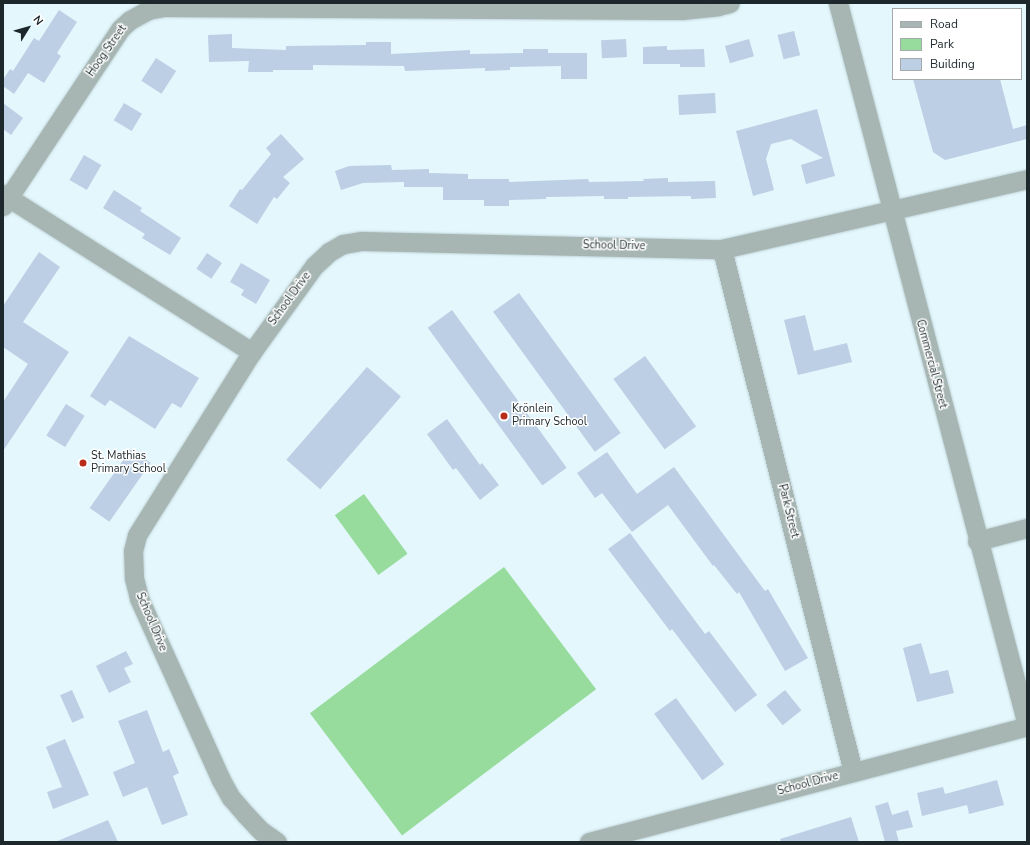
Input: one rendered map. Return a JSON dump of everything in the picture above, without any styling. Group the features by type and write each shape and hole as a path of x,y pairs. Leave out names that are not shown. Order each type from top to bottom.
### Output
{"street":[{"name":"Hoog Street","path":"5,199 120,29 130,20 148,10 163,7 682,10 718,6 730,3"},
{"name":"Commercial Street","path":"838,3 977,541 1027,726"},
{"name":"School Drive","path":"277,842 261,831 246,816 231,798 221,780 139,598 134,578 133,551 137,536 252,352 314,266 329,252 343,244 361,240 722,249 1027,179"},
{"path":"5,199 252,352"},
{"name":"Park Street","path":"722,249 854,772"},
{"path":"977,541 1027,528"},
{"name":"School Drive","path":"589,842 1027,726"}],"green space":[{"path":"364,494 407,554 378,575 335,515"},
{"path":"504,567 596,689 402,835 310,713"}],"building":[{"path":"59,10 77,22 57,53 61,56 44,83 28,73 14,94 3,86 3,80 10,69 13,71 34,38 39,41"},
{"path":"794,31 800,55 784,59 778,35"},
{"path":"232,34 232,48 286,50 286,46 366,45 366,42 391,42 391,54 470,50 470,54 523,53 523,49 548,49 548,53 587,53 587,79 561,79 561,66 510,67 510,70 485,71 485,68 405,71 404,66 313,65 313,70 273,70 273,72 248,72 249,61 209,62 208,35"},
{"path":"626,39 627,57 602,58 601,40"},
{"path":"749,39 754,56 730,63 725,46"},
{"path":"667,46 667,50 704,49 705,67 680,67 680,64 643,64 643,47"},
{"path":"156,58 176,71 161,94 141,81"},
{"path":"913,80 1000,80 1013,129 1027,125 1027,139 945,160 933,152"},
{"path":"715,93 716,113 679,115 678,95"},
{"path":"3,103 23,118 11,135 3,129"},
{"path":"124,103 142,114 132,131 114,120"},
{"path":"817,109 835,176 806,184 801,165 823,158 791,139 771,144 766,159 774,190 753,196 736,131"},
{"path":"281,134 304,159 283,177 290,183 277,199 274,197 257,224 229,206 240,189 242,190 271,154 266,148"},
{"path":"84,155 101,165 87,190 70,180"},
{"path":"391,165 392,170 429,169 429,173 468,174 468,179 509,179 509,182 588,179 589,182 644,181 643,179 668,178 668,182 715,181 716,198 691,199 691,196 628,197 628,199 604,199 604,196 546,197 546,199 509,200 509,206 484,206 484,200 443,200 443,187 404,187 404,182 363,183 341,190 335,171 349,166"},
{"path":"114,190 142,208 140,211 181,238 170,255 142,238 145,234 103,208"},
{"path":"39,252 60,267 23,322 69,352 3,451 3,402 28,364 3,347 3,306"},
{"path":"207,253 222,263 211,279 196,269"},
{"path":"241,263 270,280 256,304 241,295 244,290 230,282"},
{"path":"519,293 621,433 595,452 493,312"},
{"path":"452,310 567,468 542,485 428,328"},
{"path":"805,315 814,351 847,343 852,362 798,375 784,320"},
{"path":"129,336 199,378 181,408 172,403 155,429 110,400 105,406 90,396"},
{"path":"645,356 696,426 665,449 613,379"},
{"path":"367,367 401,397 320,489 286,460"},
{"path":"66,404 85,416 65,447 46,435"},
{"path":"447,419 480,465 482,463 499,485 480,500 456,468 453,470 427,434"},
{"path":"131,449 151,463 109,522 90,508"},
{"path":"607,452 637,494 674,467 765,591 768,589 808,658 785,671 739,592 737,594 714,565 713,566 668,505 632,532 602,493 595,498 577,473"},
{"path":"630,533 705,634 709,631 757,695 735,712 672,629 670,631 608,549"},
{"path":"921,643 930,674 948,670 954,693 917,702 903,648"},
{"path":"126,651 133,664 124,668 131,682 109,693 96,666"},
{"path":"72,690 84,717 72,723 60,695"},
{"path":"785,690 801,710 783,725 766,705"},
{"path":"676,698 724,764 702,780 654,714"},
{"path":"147,710 163,752 169,749 179,773 173,776 188,815 162,825 147,787 123,797 113,772 135,763 118,721"},
{"path":"65,739 89,795 53,809 47,792 62,787 46,747"},
{"path":"997,780 1004,805 969,814 967,805 922,816 917,793 943,787 945,794"},
{"path":"888,802 892,815 908,810 913,827 896,831 899,842 885,842 875,806"},
{"path":"851,817 859,842 781,842 780,839"},
{"path":"108,820 118,842 55,842"}],"place":[{"name":"Krönlein Primary School","path":"504,416"},
{"name":"St. Mathias Primary School","path":"83,463"}]}
